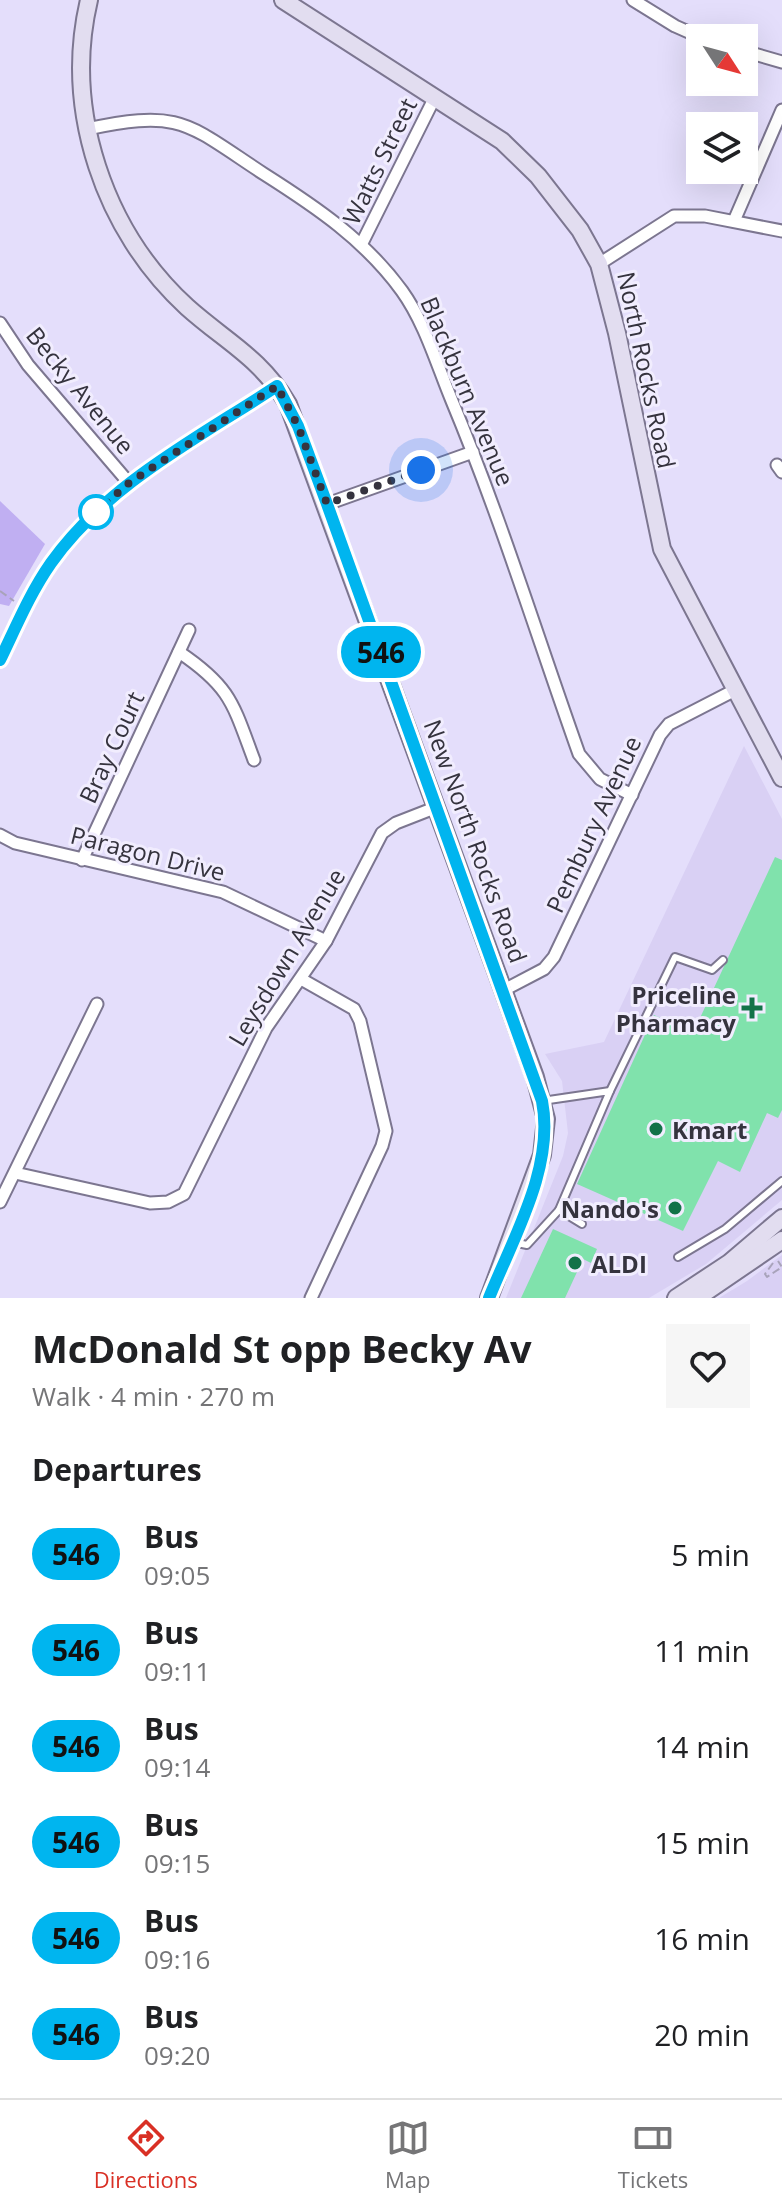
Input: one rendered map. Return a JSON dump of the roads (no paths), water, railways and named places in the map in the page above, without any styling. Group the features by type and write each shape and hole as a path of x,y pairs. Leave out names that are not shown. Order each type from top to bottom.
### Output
{"street":[{"name":"New North Rocks Road","path":"89,0 81,51 87,129 114,207 155,273 190,310 245,351 277,386 298,426 542,1101 546,1119 542,1155 489,1298"},
{"name":"North Rocks Road","path":"283,0 520,157 562,204 599,264 662,549 780,770"},
{"path":"633,0 686,29"},
{"path":"758,55 782,62"},
{"name":"Watts Street","path":"362,243 434,99"},
{"path":"734,221 782,110"},
{"name":"Blackburn Avenue","path":"87,129 147,118 188,125 314,206 362,243 402,292 416,315 473,452 579,754 600,779 632,795"},
{"path":"599,264 674,216 734,221 782,231"},
{"name":"Becky Avenue","path":"0,323 28,365 129,483"},
{"path":"0,660 26,606 53,561 98,510 129,483 277,386"},
{"path":"327,504 473,452"},
{"name":"Bray Court","path":"82,860 189,630"},
{"path":"179,652 209,672 226,691 254,760"},
{"name":"Pembury Avenue","path":"504,990 544,969 554,957 669,724 735,690"},
{"name":"Leysdown Avenue","path":"178,1198 190,1188 266,1028 326,941 382,833 396,823 437,807"},
{"name":"Paragon Drive","path":"0,835 15,843 223,892 326,941"},
{"path":"301,979 354,1009 360,1021 386,1131 382,1146 311,1298"},
{"path":"0,1202 97,1004"},
{"path":"15,1173 150,1203 178,1198 185,1210"},
{"path":"676,1298 729,1263 782,1218"},
{"path":"697,1298 782,1240"}],"lane":[{"path":"512,1242 527,1245 559,1210 610,1091 675,957 712,970 723,960"},
{"path":"542,1101 610,1091"},
{"path":"678,1257 725,1229 782,1181"},
{"path":"559,1210 582,1224"}],"place":[{"name":"Priceline Pharmacy","path":"752,1008"},
{"name":"Kmart","path":"656,1129"},
{"name":"Nando's","path":"675,1208"},
{"name":"ALDI","path":"575,1263"}]}
